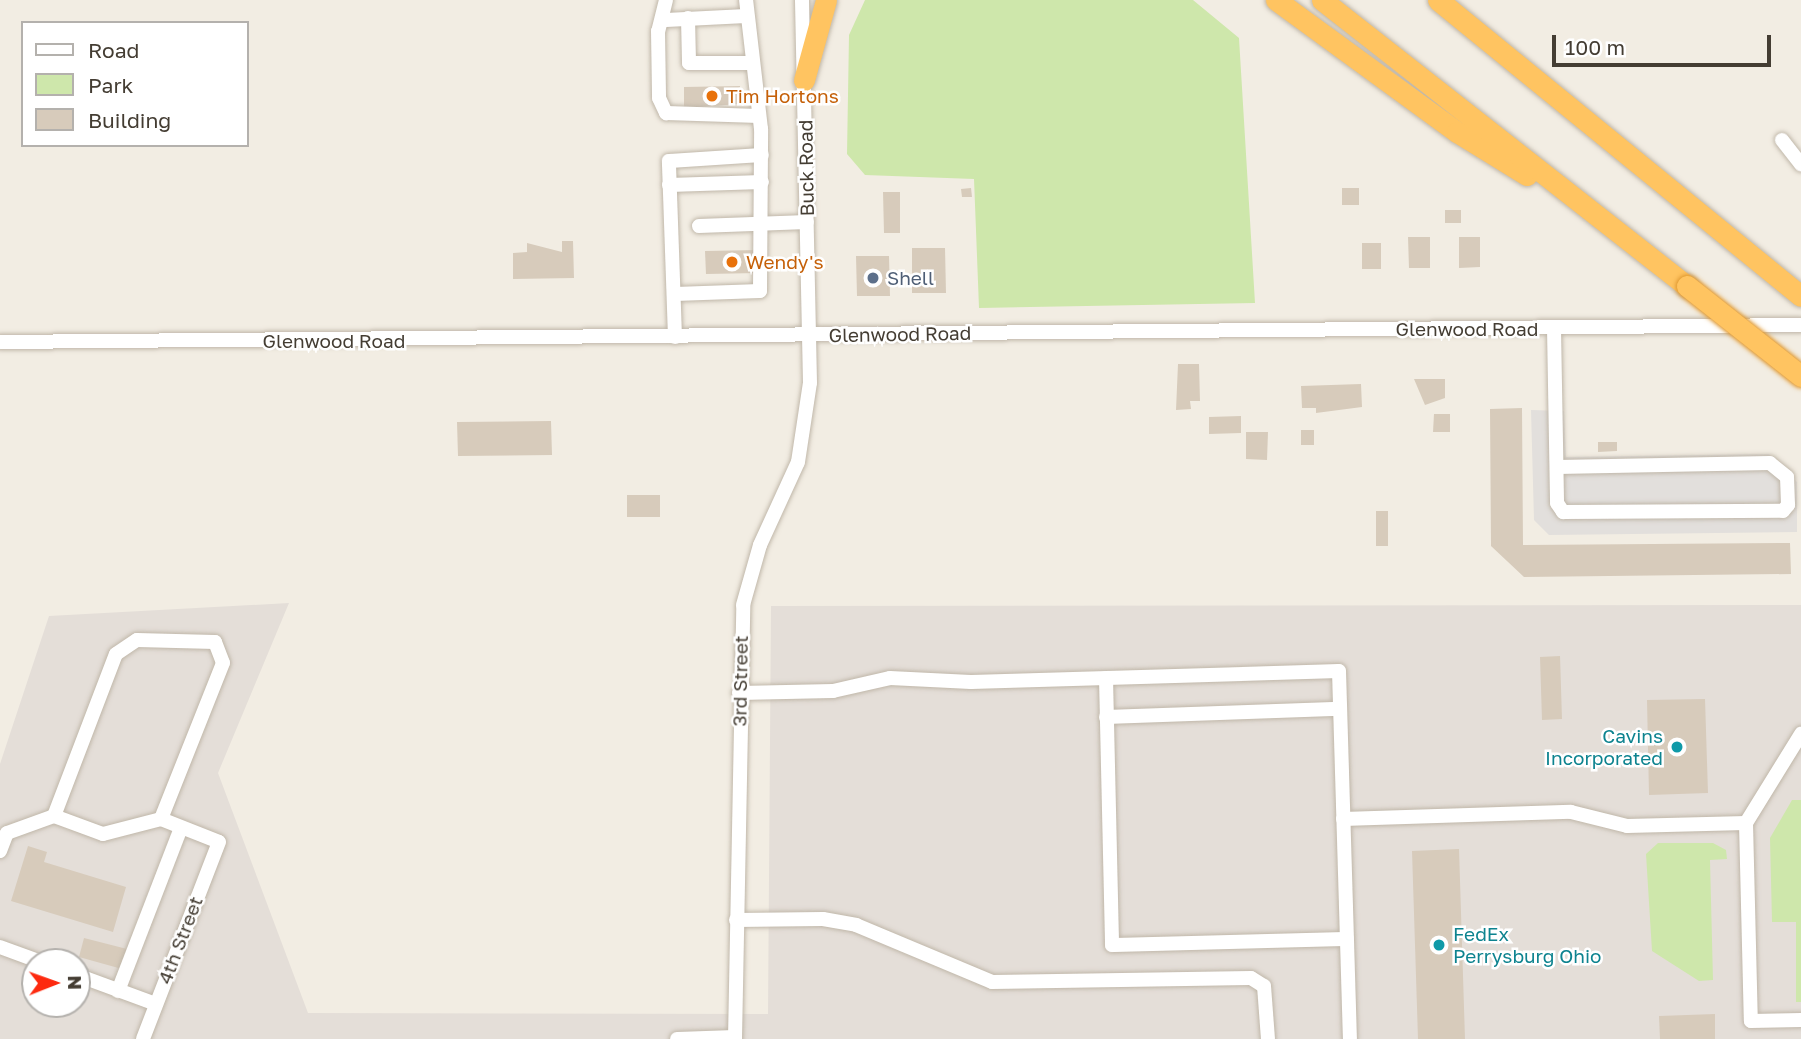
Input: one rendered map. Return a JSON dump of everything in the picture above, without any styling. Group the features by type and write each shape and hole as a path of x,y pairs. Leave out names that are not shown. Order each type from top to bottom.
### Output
{"highway":[{"path":"804,79 827,0"},
{"path":"1276,0 1457,132 1610,226"},
{"path":"1322,0 1801,376"},
{"path":"1438,0 1801,296"}],"street":[{"path":"666,0 666,20 658,31 659,98 666,113 760,116"},
{"path":"675,294 760,291 762,155 760,116 750,63 746,0"},
{"name":"Buck Road","path":"802,0 810,335"},
{"path":"666,20 746,16"},
{"path":"688,18 689,63 750,63"},
{"path":"1782,140 1801,163"},
{"path":"675,337 675,294 670,289 669,185 674,156 762,155"},
{"path":"669,185 762,182"},
{"path":"699,226 807,222"},
{"name":"Glenwood Road","path":"0,342 1801,325"},
{"path":"1554,328 1557,503 1570,514 1783,511 1788,505 1787,477 1770,463 1557,467"},
{"name":"3rd Street","path":"735,1038 739,693 747,585 804,440 810,335"},
{"path":"54,816 116,654 137,640 215,642 223,663 161,820"},
{"path":"739,693 833,691 890,678 1106,678 1339,671 1350,1039"},
{"path":"1106,678 1112,945 1347,939"},
{"path":"1106,717 1340,709"},
{"path":"1801,734 1746,822 1751,1021 1801,1020"},
{"path":"1343,819 1571,813 1627,826 1746,822"},
{"path":"0,851 7,833 54,816 103,834 161,820 181,828 118,991"},
{"name":"4th Street","path":"143,1039 219,842 181,828"},
{"path":"736,920 823,919 856,925 992,982 1251,978 1264,986 1268,1039"},
{"path":"0,947 21,955"},
{"path":"91,980 156,1004"},
{"path":"677,1039 735,1038"}],"shaded area":[{"path":"1531,410 1564,411 1566,457 1769,454 1797,482 1797,532 1549,535 1534,520"},
{"path":"289,603 218,773 308,1013 768,1014 771,606 1801,605 1801,1039 0,1039 0,764 49,616"}],"green space":[{"path":"865,0 1193,0 1239,38 1255,303 979,308 974,179 865,175 847,154 849,35"},
{"path":"1792,800 1801,800 1801,1002 1796,1002 1796,922 1772,922 1770,838"},
{"path":"1658,843 1713,843 1726,850 1727,859 1710,860 1713,980 1699,981 1652,951 1646,854"}],"building":[{"name":"Tim Hortons","path":"740,86 740,104 684,108 684,87"},
{"path":"971,188 972,197 962,197 961,189"},
{"path":"1342,188 1359,188 1359,205 1342,205"},
{"path":"883,192 900,192 900,233 884,233"},
{"path":"1445,210 1461,210 1461,223 1445,223"},
{"path":"1408,237 1430,237 1430,268 1409,268"},
{"path":"1459,237 1480,237 1480,267 1459,268"},
{"path":"562,241 573,241 574,278 513,279 513,253 527,252 527,243 562,252"},
{"path":"1362,243 1381,243 1381,269 1362,269"},
{"path":"912,248 945,248 946,293 912,293"},
{"name":"Wendy's","path":"758,250 758,273 706,274 705,251"},
{"path":"856,256 889,256 890,296 857,296"},
{"path":"1178,364 1199,364 1200,401 1190,401 1191,409 1176,410"},
{"path":"1414,379 1445,379 1445,398 1425,405"},
{"path":"1361,384 1362,407 1316,413 1316,408 1302,408 1301,386"},
{"path":"1522,408 1523,545 1790,543 1791,574 1524,577 1491,546 1490,409"},
{"path":"1434,414 1450,414 1450,432 1433,432"},
{"path":"1241,416 1241,433 1209,434 1209,417"},
{"path":"551,421 552,455 458,456 457,422"},
{"path":"1301,430 1314,430 1314,445 1301,445"},
{"path":"1246,432 1268,432 1267,460 1246,459"},
{"path":"1598,442 1617,442 1617,451 1598,452"},
{"path":"627,495 660,495 660,517 627,517"},
{"path":"1376,511 1388,511 1388,546 1376,546"},
{"path":"1560,656 1562,719 1542,720 1540,657"},
{"name":"Cavins Incorporated","path":"1705,699 1708,793 1649,795 1647,700"},
{"path":"28,846 47,852 44,862 126,887 113,932 11,901"},
{"name":"FedEx Perrysburg Ohio","path":"1459,849 1465,1039 1418,1039 1412,851"},
{"path":"84,938 127,949 122,969 91,960 91,948 81,948"},
{"path":"1715,1014 1715,1039 1660,1039 1659,1016"}],"place":[{"name":"Tim Hortons","path":"712,96"},
{"name":"Wendy's","path":"732,262"},
{"name":"Shell","path":"873,278"},
{"name":"Cavins Incorporated","path":"1677,747"},
{"name":"FedEx Perrysburg Ohio","path":"1439,945"}]}
